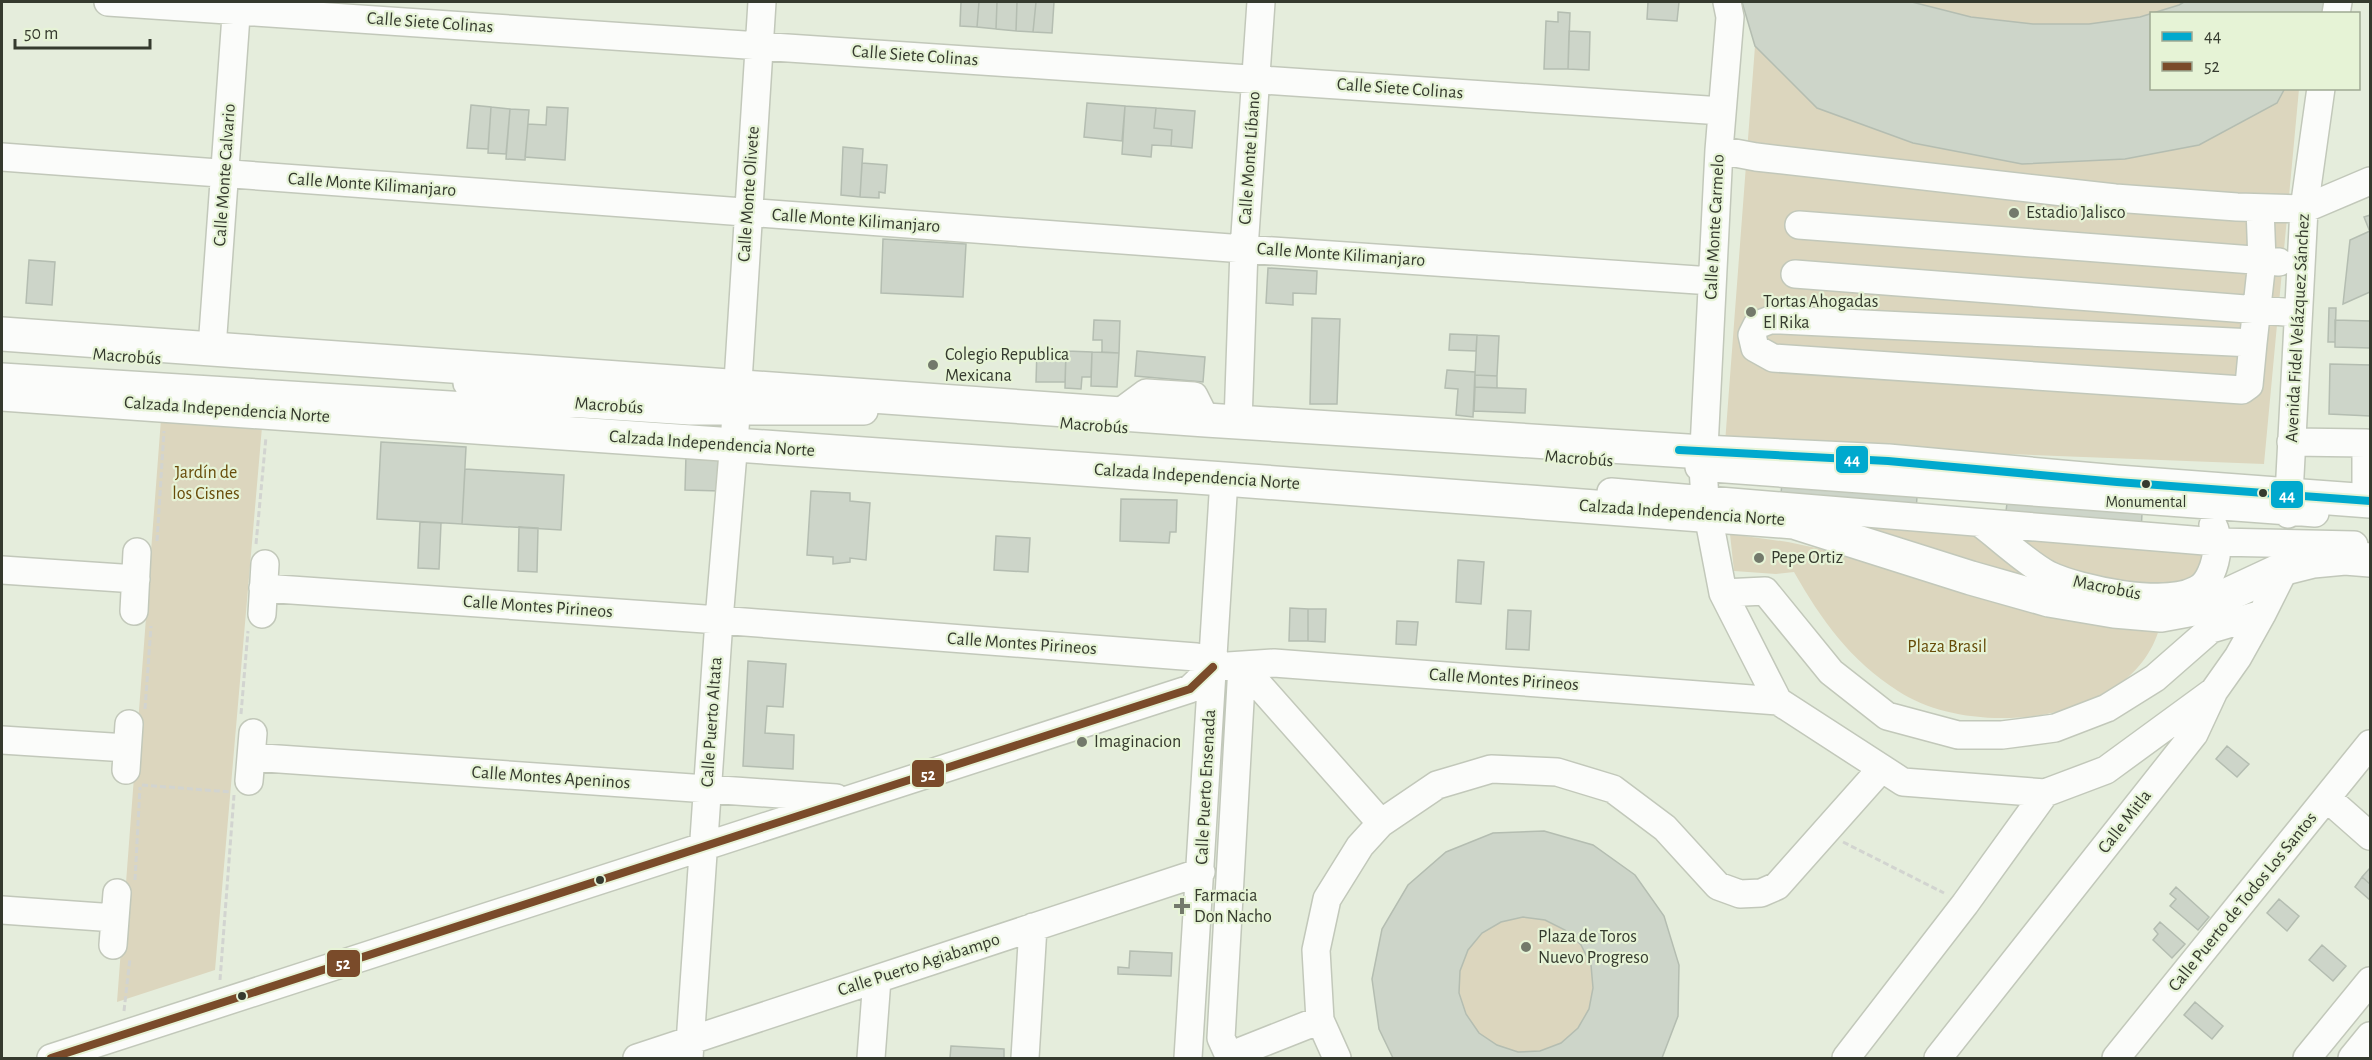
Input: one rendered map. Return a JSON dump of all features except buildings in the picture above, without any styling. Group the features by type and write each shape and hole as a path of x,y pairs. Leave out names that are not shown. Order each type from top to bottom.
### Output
{"main road":[{"name":"Calzada Independencia Norte","path":"2,334 212,348 736,418 1224,479 1707,507 1794,522 2049,600 2138,614 2162,615 2199,608 2286,556 2313,561 2344,558 2370,560"},
{"name":"Calzada Independencia Norte","path":"2,394 736,418 1119,413 1703,460 1888,460 2288,503 2369,506"}],"street":[{"name":"Calle Siete Colinas","path":"108,2 237,6 759,45 1722,111"},
{"name":"Calle Monte Olivete","path":"736,418 747,213 762,2"},
{"name":"Calle Monte Líbano","path":"1222,421 1244,249 1261,2"},
{"name":"Calle Monte Carmelo","path":"1703,460 1719,150 1730,17 1727,2"},
{"name":"Calle Monte Calvario","path":"212,348 237,6"},
{"name":"Avenida Fidel Velázquez Sánchez","path":"2286,556 2304,208 2321,90"},
{"path":"1719,150 1756,157 2115,198 2260,208 2304,208 2370,181"},
{"name":"Calle Monte Kilimanjaro","path":"2,157 1244,249 1712,280"},
{"path":"2253,343 1781,320 1770,320 1757,325 1752,335 1755,348 1773,357 2242,390 2249,386 2258,310 2262,261 2260,208"},
{"path":"1799,225 2301,263"},
{"path":"1795,274 2298,312"},
{"name":"Macrobús","path":"2,348 291,368 500,386 553,402 690,411 736,418 1707,507 1980,523 2217,542 2286,556 2370,546"},
{"name":"Macrobús","path":"2,377 498,408 548,422 686,430 736,418 843,410 1703,460 2189,505 2288,503"},
{"name":"Calle Puerto Altata","path":"690,1050 719,620 736,418"},
{"path":"2291,442 2368,443 2369,506"},
{"path":"1703,460 1707,507 1723,593 1778,701 1902,782 2045,793 2106,770 2214,691"},
{"name":"Calle Puerto Ensenada","path":"1188,1059 1224,479"},
{"path":"2189,505 2202,512 2211,521 2216,531 2217,542"},
{"name":"Macrobús","path":"1980,523 2048,574 2084,587 2128,595 2162,597 2196,591 2205,584 2212,572 2217,555 2217,542"},
{"path":"134,611 137,552"},
{"name":"Calle Mitla","path":"1947,1055 2194,734 2214,691 2238,657 2262,615 2286,556"},
{"path":"2,570 136,579"},
{"name":"Calle Montes Pirineos","path":"263,589 719,620 1196,657 1213,667 1274,663 1778,701"},
{"path":"1723,593 1765,591 1831,672 1887,716 1958,735 2002,735 2055,728 2107,708 2155,678 2211,629 2262,615"},
{"path":"1242,666 1381,823"},
{"path":"1242,666 1221,1038 1229,1057 1320,1020"},
{"path":"51,1059 1190,689 1213,667"},
{"path":"2,740 131,757"},
{"name":"Calle Puerto de Todos Los Santos","path":"2115,1059 2370,744"},
{"name":"Calle Montes Apeninos","path":"247,766 707,789 851,799"},
{"path":"1337,1059 1320,1020 1316,950 1327,899 1360,846 1381,823 1437,785 1491,769 1557,772 1613,789 1665,828 1718,886 1740,894 1761,893 1777,886 1881,769"},
{"path":"1846,1059 1965,904 2045,793"},
{"path":"2328,798 2370,836"},
{"name":"Calle Puerto Agiabampo","path":"637,1059 690,1050 877,979 1201,872"},
{"path":"2,910 116,906 113,945"},
{"path":"1025,1059 1033,927"},
{"path":"871,1059 877,979"},
{"path":"2307,1059 2370,981"},
{"path":"2352,1059 2370,1036"}],"path":[{"path":"131,757 247,766"},
{"path":"1825,833 1965,904"}],"green space":[{"name":"Estadio Jalisco","path":"1742,2 2327,2 2325,12 2150,12 2150,90 2299,90 2264,464 1725,443 1755,46"},
{"name":"Jardín de los Cisnes","path":"161,419 262,427 215,970 117,1002"},
{"path":"1817,518 1971,528 2038,587"},
{"name":"Plaza Brasil","path":"1730,534 1788,542 1835,552 2087,624 2126,629 2160,626 2144,659 2118,685 2085,703 2047,714 2007,718 1966,715 1929,706 1898,691 1865,666 1838,638 1815,607 1794,572 1776,574 1734,571"},
{"path":"2017,536 2207,549 2196,578 2176,587 2144,587 2058,571"},
{"name":"Plaza de Toros Nuevo Progreso","path":"1544,831 1593,845 1635,875 1664,916 1679,965 1678,1016 1662,1058 1393,1058 1379,1029 1372,979 1382,929 1408,885 1446,852 1493,833"}],"transit line":[{"name":"44","path":"1679,450 1888,461 2117,482 2370,501"},
{"name":"52","path":"51,1058 1190,689 1213,667"}],"place":[{"name":"Estadio Jalisco","path":"2014,213"},
{"name":"Tortas Ahogadas El Rika","path":"1751,312"},
{"name":"Colegio Republica Mexicana","path":"933,365"},
{"name":"Monumental","path":"2146,484"},
{"name":"Pepe Ortiz","path":"1759,558"},
{"name":"Imaginacion","path":"1082,742"},
{"name":"Farmacia Don Nacho","path":"1182,906"},
{"name":"Plaza de Toros Nuevo Progreso","path":"1526,947"}]}
